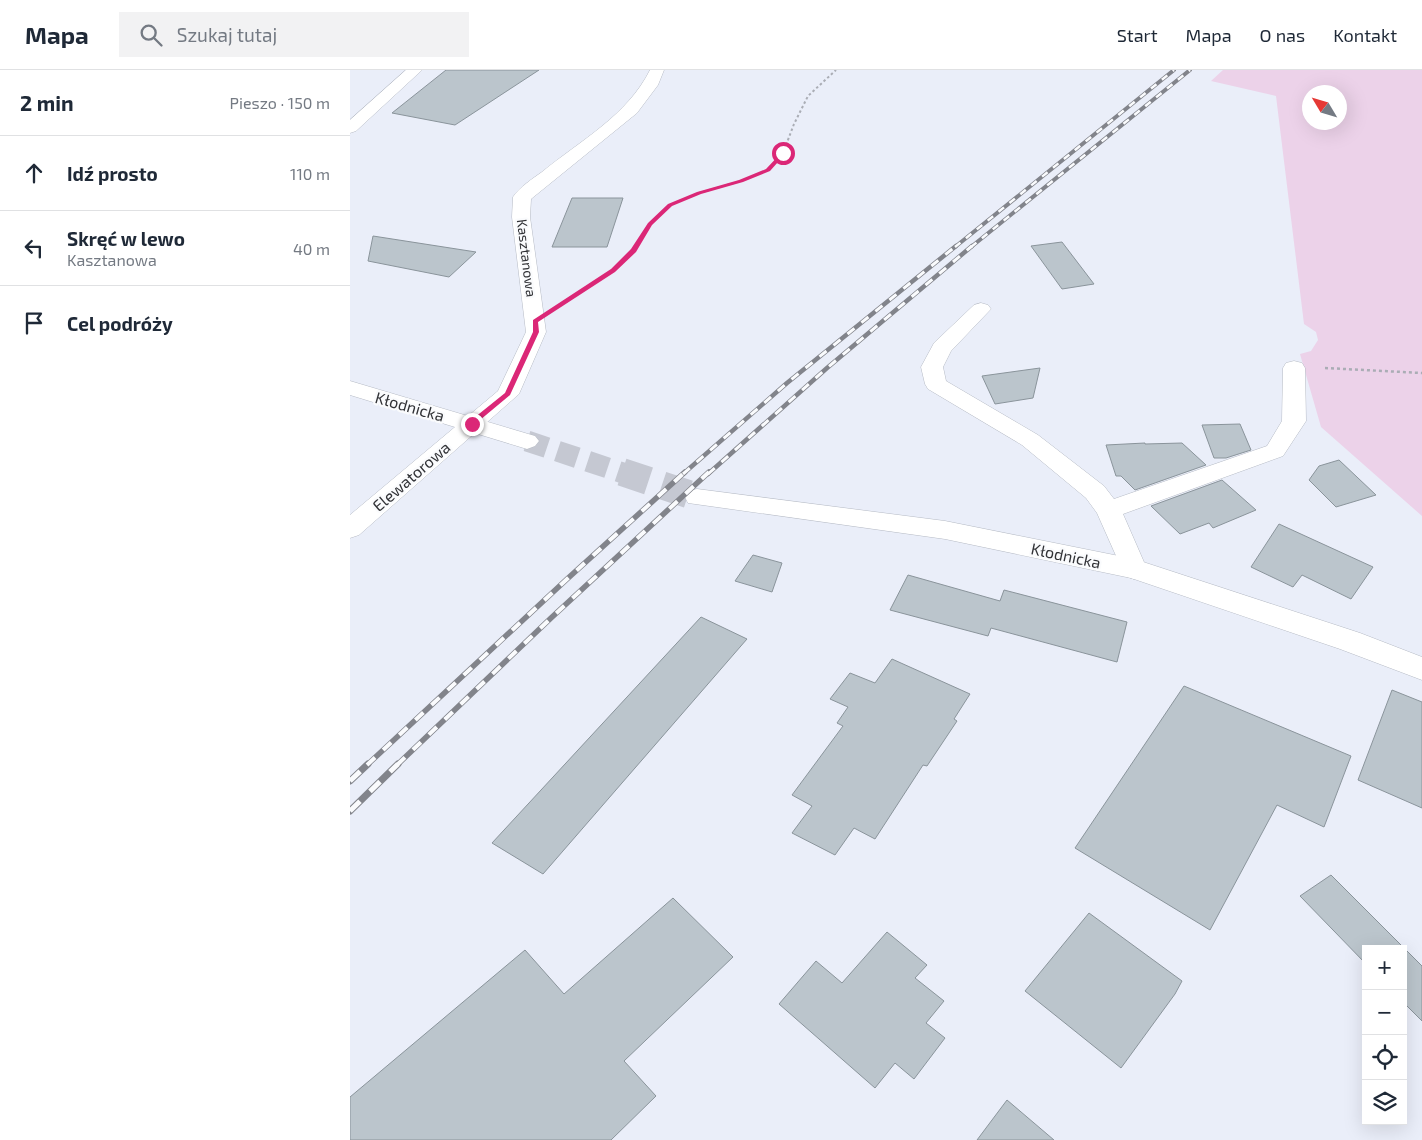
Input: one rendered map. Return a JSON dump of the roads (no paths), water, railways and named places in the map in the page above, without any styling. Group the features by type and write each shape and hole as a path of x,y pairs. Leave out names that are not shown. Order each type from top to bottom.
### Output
{"street":[{"path":"350,128 415,70"},
{"name":"Kasztanowa","path":"472,424 508,394 536,332 520,217 522,197 552,171 622,119 651,85 657,70"},
{"path":"981,309 942,348 932,367 936,384 1030,440 1094,492 1108,510 1134,569"},
{"path":"1108,510 1275,451 1294,421 1294,368"},
{"name":"Kłodnicka","path":"350,388 528,441"},
{"name":"Elewatorowa","path":"350,529 472,424"},
{"name":"Kłodnicka","path":"697,497 945,530 1134,569 1323,632 1422,669"}],"tunnel":[{"path":"527,441 626,474"},
{"path":"622,472 697,497"}],"railway":[{"path":"955,247 1174,70"},
{"path":"971,247 1190,70"},
{"path":"683,474 787,383 956,246"},
{"path":"708,474 827,368 972,246"},
{"path":"367,765 685,472"},
{"path":"397,765 551,618 709,472"},
{"path":"350,781 368,764"},
{"path":"350,811 398,764"}]}
